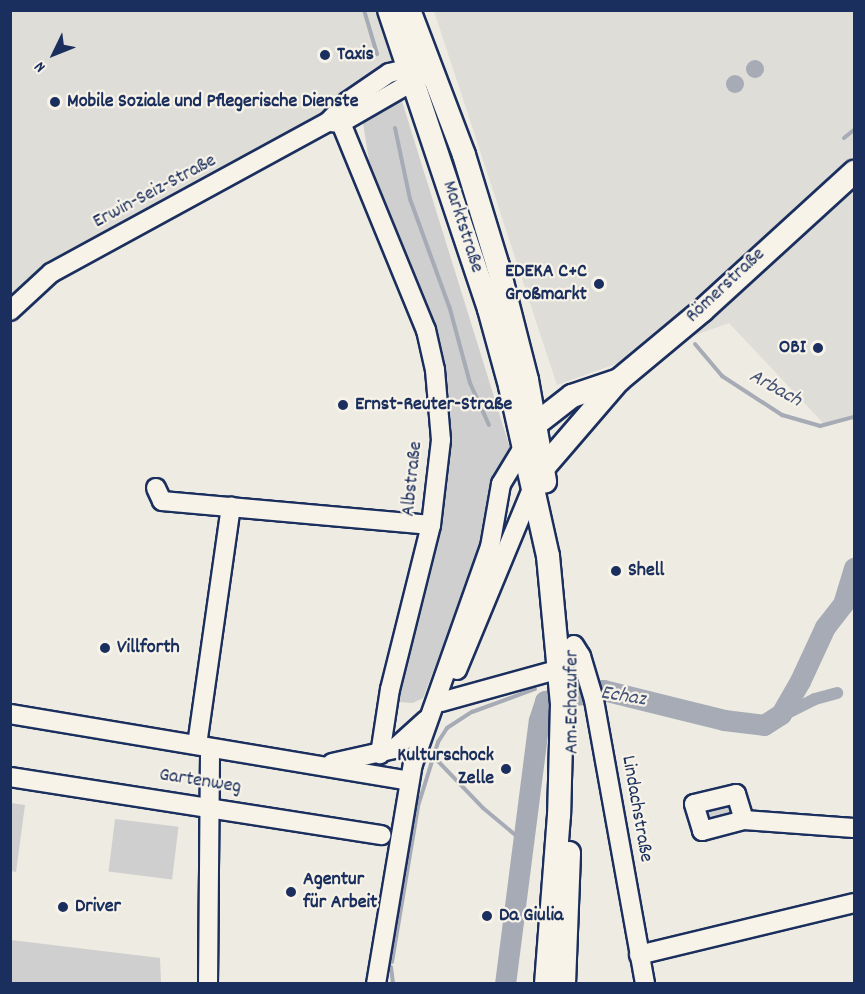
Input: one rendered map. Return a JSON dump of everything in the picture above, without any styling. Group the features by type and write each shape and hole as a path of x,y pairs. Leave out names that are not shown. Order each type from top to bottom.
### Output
{"main road":[{"name":"Marktstraße","path":"389,10 489,309 537,470"},
{"name":"Marktstraße","path":"409,10 432,68 498,266 536,424"},
{"name":"Römerstraße","path":"536,424 582,393 618,380 703,310 855,172"},
{"path":"527,380 550,395 582,393"},
{"path":"537,470 564,443 618,380"},
{"name":"Römerstraße","path":"537,470 556,424 582,393"},
{"name":"Am Echazufer","path":"536,424 537,470 548,556 573,686 559,815 546,984"},
{"path":"537,470 564,443"},
{"name":"Am Echazufer","path":"537,470 565,572 574,645 564,984"}],"street":[{"name":"Erwin-Seiz-Straße","path":"10,310 51,273 335,122 412,74 432,68"},
{"name":"Albstraße","path":"335,122 417,302 435,370 441,440 431,525 390,689 380,754"},
{"path":"411,772 441,702 455,677 537,470"},
{"path":"376,984 411,772 428,718 490,547 501,484 537,470"},
{"path":"156,488 162,501 431,525"},
{"path":"207,984 209,806 204,746 231,506"},
{"path":"455,677 466,693"},
{"path":"441,702 466,693 573,686"},
{"name":"Lindachstraße","path":"573,686 645,984"},
{"path":"10,714 322,765 411,772"},
{"path":"322,765 380,754 394,749 428,718"},
{"name":"Gartenweg","path":"10,777 209,806 382,835"},
{"path":"744,820 855,828"},
{"path":"639,955 855,903"}],"shaded area":[{"path":"11,11 377,11 399,74 11,305"},
{"path":"434,11 854,11 854,415 824,424 729,323 557,385"},
{"path":"755,60 761,63 764,69 761,75 755,78 749,75 746,69 749,63"},
{"path":"735,75 741,78 744,84 741,90 735,93 729,90 726,84 729,78"},
{"path":"401,98 514,461 423,698 413,703 398,702 394,691 436,525 438,368 377,211 363,123"},
{"path":"734,799 739,818 705,827 700,808"},
{"path":"11,803 25,805 16,872 11,871"},
{"path":"115,819 179,827 172,879 109,872"},
{"path":"11,940 160,958 161,982 11,983"}],"waterway":[{"path":"364,10 377,54"},
{"path":"395,128 410,199 450,309 470,383 489,425"},
{"name":"Arbach","path":"844,138 854,130"},
{"name":"Arbach","path":"695,344 722,376 782,415 820,426 854,417"},
{"name":"Echaz","path":"505,984 539,720 545,701 603,690 724,720 764,725 781,714 800,681 825,627 843,604 854,568"},
{"path":"392,962 418,806 438,742 447,728 472,712 535,689"},
{"path":"764,725 815,699 837,693"},
{"path":"433,756 483,808 525,843"},
{"path":"391,967 393,984"}],"place":[{"name":"Taxis","path":"325,55"},
{"name":"Mobile Soziale und Pflegerische Dienste","path":"55,102"},
{"name":"EDEKA C+C Großmarkt","path":"599,284"},
{"name":"OBI","path":"818,348"},
{"name":"Ernst-Reuter-Straße","path":"343,405"},
{"name":"Shell","path":"616,571"},
{"name":"Villforth","path":"105,648"},
{"name":"Kulturschock Zelle","path":"506,769"},
{"name":"Agentur für Arbeit","path":"291,892"},
{"name":"Driver","path":"63,907"},
{"name":"Da Giulia","path":"487,916"}]}
